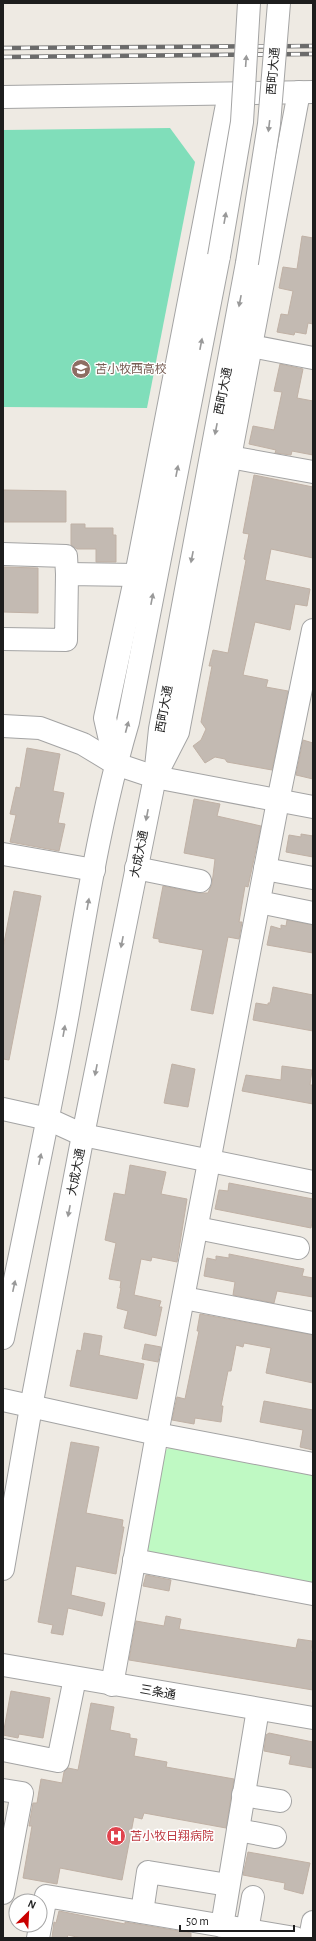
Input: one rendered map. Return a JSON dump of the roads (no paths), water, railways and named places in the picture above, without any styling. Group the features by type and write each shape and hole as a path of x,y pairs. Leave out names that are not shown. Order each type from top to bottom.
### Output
{"street":[{"path":"3,1338 48,1119 94,870 116,764 128,722 218,256 242,122 249,3"},
{"name":"西町大通","path":"155,777 160,729 247,263 269,124 279,3"},
{"path":"3,97 306,92 251,346 178,732 155,777"},
{"path":"116,764 105,718 136,575 229,94"},
{"path":"251,346 313,358"},
{"path":"230,457 313,472"},
{"path":"3,554 66,556 66,640 3,639"},
{"path":"66,574 136,575"},
{"path":"112,1685 157,1434 278,800 308,688 313,630"},
{"path":"3,726 40,728 83,744 116,764 155,777 313,807"},
{"name":"大成大通","path":"3,1569 31,1407 83,1135 155,777"},
{"path":"3,854 94,870"},
{"path":"136,868 200,881"},
{"path":"265,869 313,878"},
{"path":"259,902 313,913"},
{"path":"3,1109 48,1119 83,1135 313,1182"},
{"path":"197,1228 298,1248"},
{"path":"184,1298 313,1323"},
{"path":"3,1400 157,1434 313,1464"},
{"path":"134,1560 313,1594"},
{"name":"三条通","path":"3,1665 112,1685 313,1718"},
{"path":"3,1750 58,1761 75,1678"},
{"path":"222,1926 258,1709"},
{"path":"3,1790 22,1793 3,1893"},
{"path":"243,1794 280,1801"},
{"path":"238,1830 275,1837"},
{"path":"142,1912 148,1872 228,1886"},
{"path":"38,1938 46,1896 295,1938"},
{"path":"247,1930 253,1897"},
{"path":"310,1938 313,1922"}],"railway":[{"path":"3,48 313,46"},
{"path":"3,57 313,54"}],"place":[{"name":"苫小牧西高校","path":"81,369"},
{"name":"苫小牧日翔病院","path":"116,1836"}]}
